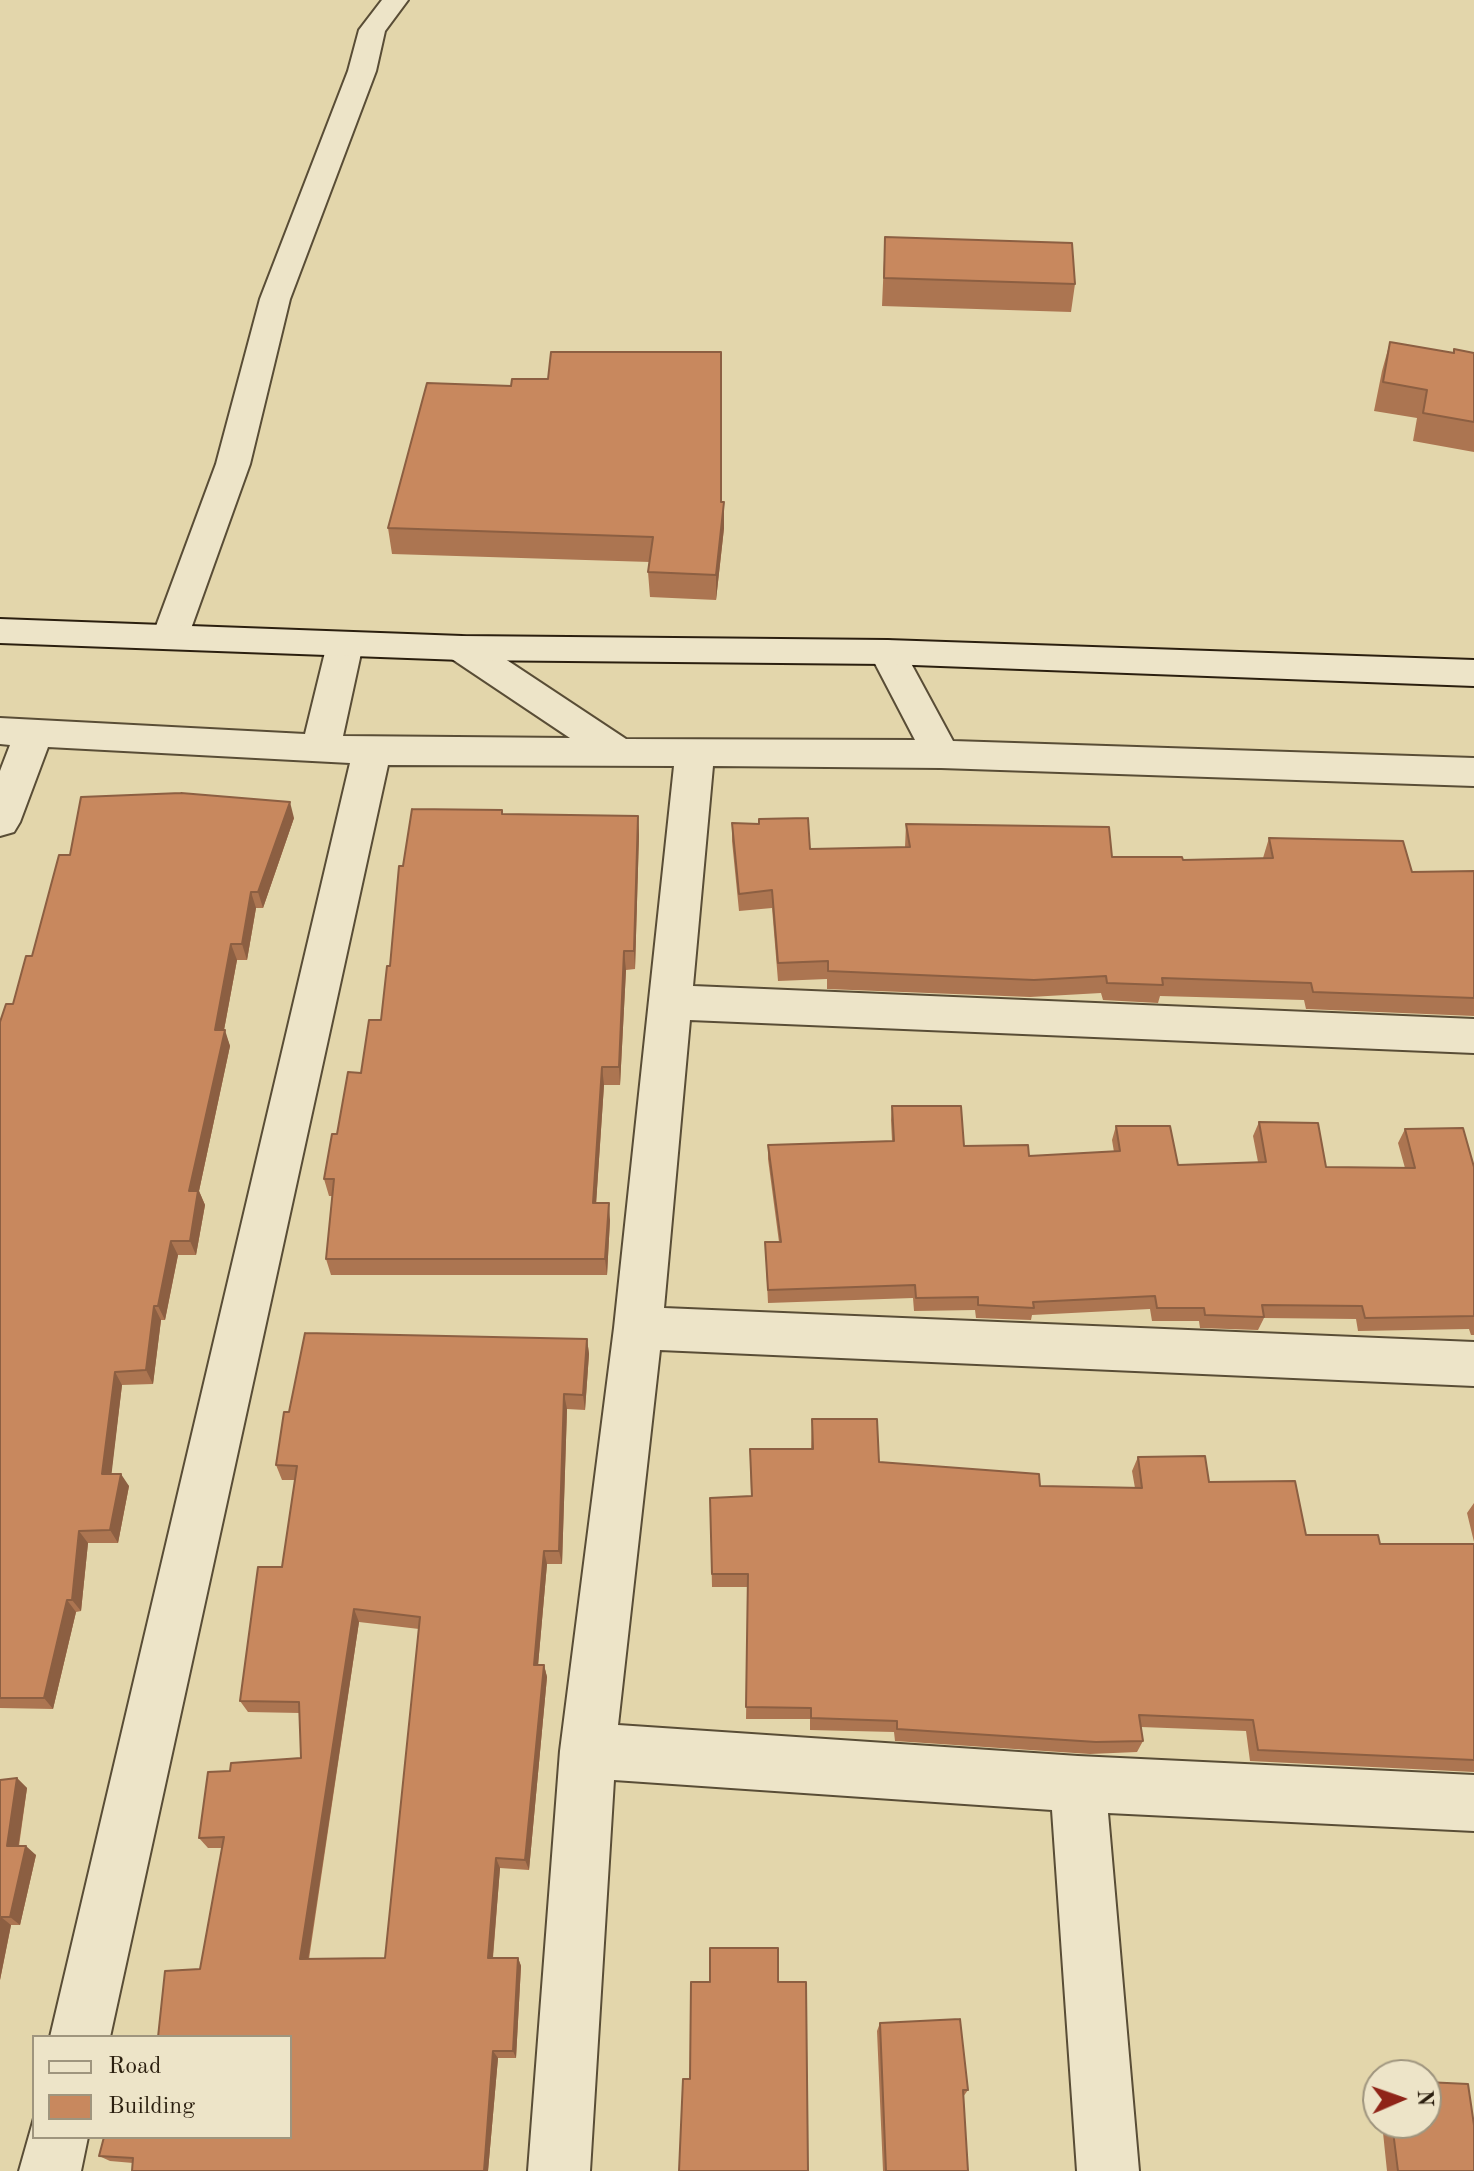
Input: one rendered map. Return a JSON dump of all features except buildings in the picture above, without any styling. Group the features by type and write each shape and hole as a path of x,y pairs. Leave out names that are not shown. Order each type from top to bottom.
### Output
{"street":[{"path":"170,637 233,464 275,299 362,71 372,30 395,0"},
{"path":"0,631 462,648 887,652 1474,673"},
{"path":"321,749 345,644"},
{"path":"462,648 619,753"},
{"path":"887,652 941,754"},
{"path":"0,822 17,732 372,751 941,754 1474,772"},
{"path":"80,2035 372,751"},
{"path":"559,2171 588,1751 638,1328 695,754"},
{"path":"668,1002 1474,1036"},
{"path":"638,1328 1474,1364"},
{"path":"588,1751 1078,1784 1474,1803"},
{"path":"1078,1784 1108,2171"},
{"path":"50,2171 57,2139"}]}
